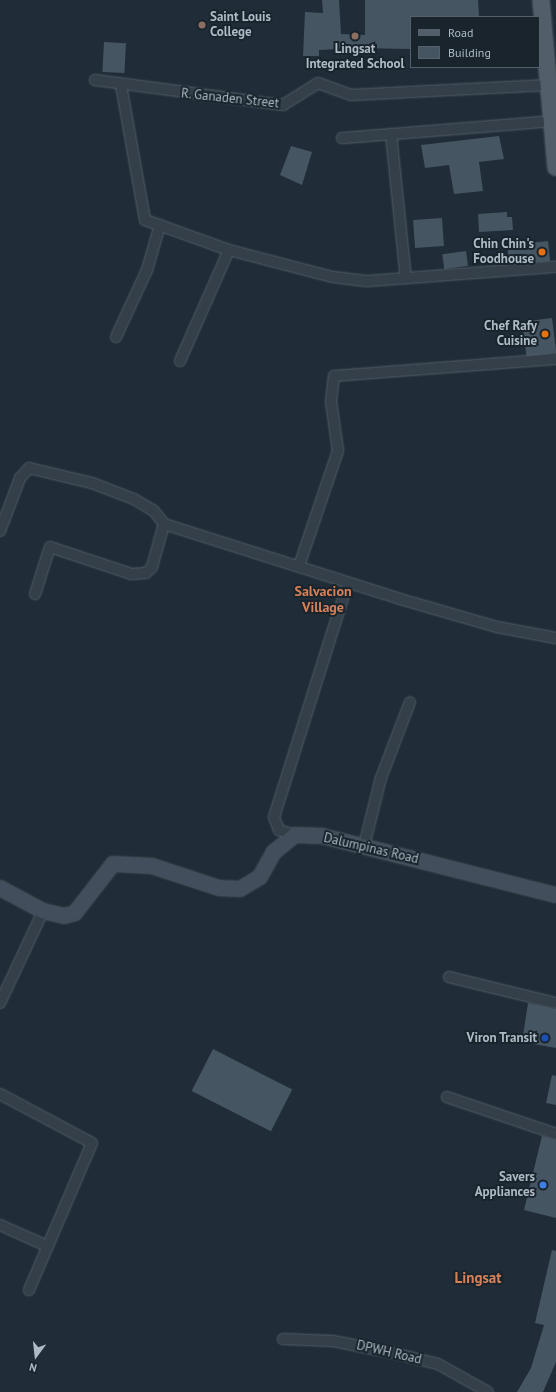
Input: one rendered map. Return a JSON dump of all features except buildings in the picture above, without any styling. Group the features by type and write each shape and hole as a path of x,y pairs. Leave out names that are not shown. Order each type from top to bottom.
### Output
{"main road":[{"path":"541,0 550,44 549,85 556,167"}],"street":[{"name":"R. Ganaden Street","path":"95,80 121,85 283,106 318,83 351,95 549,85"},
{"path":"121,85 145,220 229,250 333,277 368,281 556,267"},
{"path":"342,138 552,121"},
{"path":"390,134 406,278"},
{"path":"116,337 147,270 160,225"},
{"path":"180,361 229,250"},
{"path":"299,566 338,451 332,401 334,376 556,359"},
{"path":"0,531 20,478 29,468 92,484 134,499 154,511 164,524 497,627 556,638"},
{"path":"35,594 50,547 131,574 146,573 152,567 164,524"},
{"path":"296,835 279,830 274,818 348,582"},
{"path":"364,846 381,778 410,702"},
{"path":"0,888 43,911 64,916 75,913 113,864 152,866 219,888 240,889 260,876 274,852 296,835"},
{"name":"Dalumpinas Road","path":"296,835 322,836 556,895"},
{"path":"0,1003 43,911"},
{"path":"450,977 556,1003"},
{"path":"0,1094 92,1143 29,1290"},
{"path":"447,1097 556,1134"},
{"path":"0,1225 48,1246"},
{"name":"DPWH Road","path":"283,1339 333,1341 389,1352 438,1364 488,1392"}],"place":[{"name":"Saint Louis College","path":"202,25"},
{"name":"Lingsat Integrated School","path":"355,36"},
{"name":"Chin Chin's Foodhouse","path":"542,252"},
{"name":"Chef Rafy Cuisine","path":"545,334"},
{"name":"Viron Transit","path":"545,1038"},
{"name":"Savers Appliances","path":"543,1185"}],"district":[{"name":"Salvacion Village","path":"323,600"},
{"name":"Lingsat","path":"478,1278"}]}
